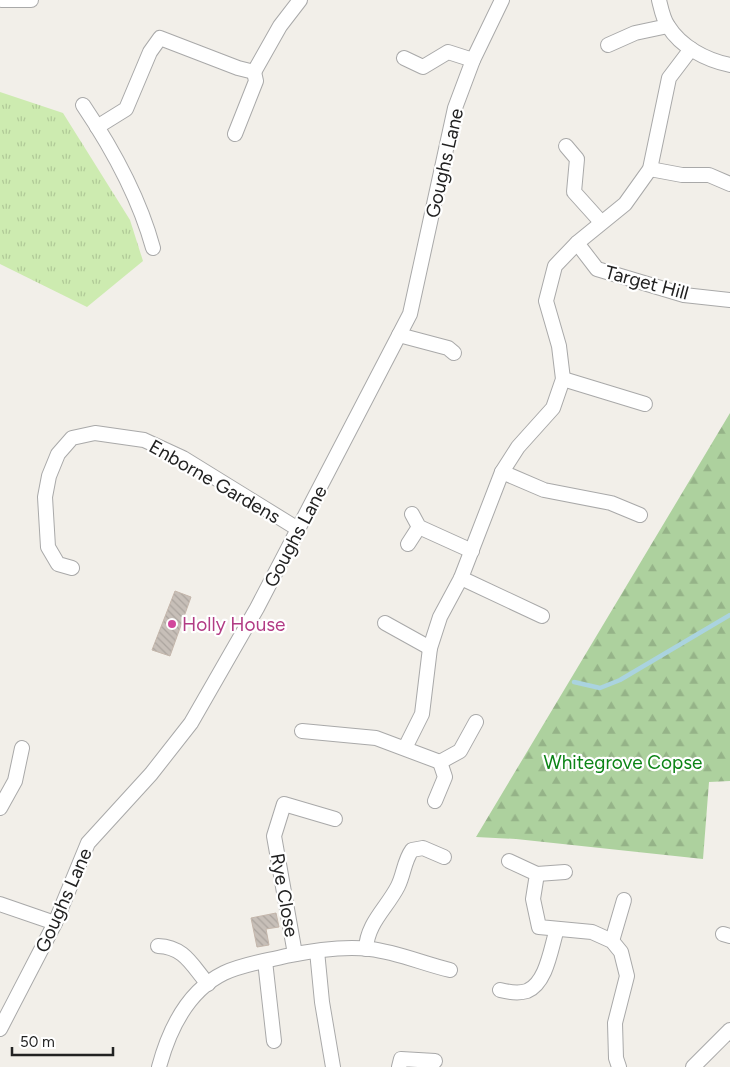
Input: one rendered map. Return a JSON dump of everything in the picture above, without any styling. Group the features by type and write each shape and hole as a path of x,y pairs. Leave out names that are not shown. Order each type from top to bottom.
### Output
{"street":[{"path":"2,0 31,0"},
{"path":"236,134 256,81 254,72 280,26 300,0"},
{"name":"Goughs Lane","path":"0,1029 55,923 88,843 152,774 191,723 257,608 400,335 410,314 455,108 473,60 502,0"},
{"path":"659,0 668,26 690,49 714,62 730,65"},
{"path":"608,45 635,33 668,26"},
{"path":"98,127 126,109 150,52 160,38 238,68 254,72"},
{"path":"404,748 422,714 430,648 440,617 461,578 502,472 518,447 553,408 563,379 559,346 546,301 555,266 577,243 624,204 650,169 670,78 690,49"},
{"path":"404,58 423,67 448,52 473,60"},
{"path":"83,105 98,127 144,216 153,248"},
{"path":"566,146 577,159 574,192 601,222"},
{"path":"650,169 682,175 710,175 730,184"},
{"name":"Target Hill","path":"577,243 597,269 684,295 730,300"},
{"path":"400,335 448,348 454,353"},
{"path":"563,379 645,404"},
{"name":"Enborne Gardens","path":"72,568 58,564 48,547 45,497 49,476 58,454 72,438 96,432 144,440 183,458 298,529"},
{"path":"502,472 544,490 612,503 640,515"},
{"path":"412,514 419,527 472,551"},
{"path":"408,544 419,527"},
{"path":"461,578 542,616"},
{"path":"385,623 430,648"},
{"path":"440,762 460,751 476,722"},
{"path":"302,731 376,738 440,762"},
{"path":"0,808 15,781 22,748"},
{"path":"435,801 445,777 440,762"},
{"name":"Rye Close","path":"295,954 274,836 284,804 335,819"},
{"path":"366,949 367,938 376,918 397,888 412,850 423,848 444,857"},
{"path":"509,861 537,874 565,872"},
{"path":"537,874 534,899 539,927 592,932 612,941 621,952 628,976 615,1023 616,1058 619,1067"},
{"path":"612,941 624,900"},
{"path":"0,904 55,923"},
{"path":"500,990 516,993 528,991 542,978 557,929"},
{"path":"158,946 171,946 179,952 191,962 208,984"},
{"path":"159,1067 167,1040 178,1016 208,984 224,974 295,954 366,949 450,970"},
{"path":"317,951 332,1063"},
{"path":"265,961 274,1041"},
{"path":"693,1067 729,1034"},
{"path":"399,1067 401,1059 435,1061"}],"green space":[{"path":"0,92 63,113 130,220 143,261 87,307 0,264"},
{"name":"Whitegrove Copse","path":"730,413 730,781 709,782 703,859 516,839 476,837"}],"building":[{"name":"Holly House","path":"175,591 191,597 170,656 152,650"},
{"path":"276,913 279,927 266,929 269,945 257,947 251,918"}],"waterway":[{"path":"574,682 600,688 620,680 730,615"}],"place":[{"name":"Holly House","path":"172,624"}]}
